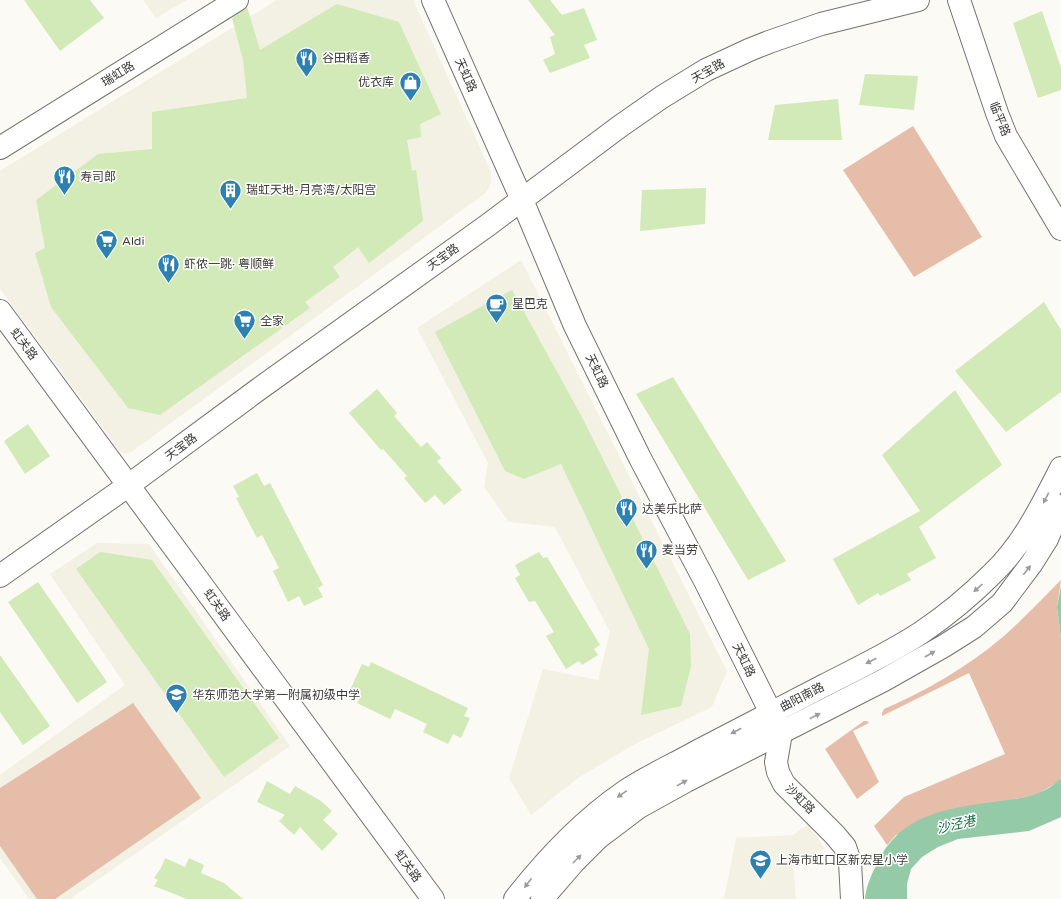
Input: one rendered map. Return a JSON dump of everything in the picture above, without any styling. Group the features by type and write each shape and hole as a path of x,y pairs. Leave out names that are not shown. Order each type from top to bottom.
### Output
{"street":[{"name":"瑞虹路","path":"0,148 237,0"},
{"name":"天虹路","path":"433,0 522,200 575,326 598,375 711,594 781,734"},
{"name":"天宝路","path":"0,576 129,485 259,389 522,200 641,111 706,70 749,50 821,24 918,0"},
{"name":"临平路","path":"960,0 1006,136 1061,229"},
{"name":"虹关路","path":"0,311 433,899"},
{"name":"曲阳南路","path":"516,899 534,874 567,839 591,817 626,791 770,713 883,655 922,632 958,605 992,575 1016,547 1030,527 1061,468"},
{"name":"曲阳南路","path":"542,899 574,862 598,838 639,807 686,781 781,734 884,680 974,627 1002,603 1032,563 1047,539 1061,506"},
{"name":"沙虹路","path":"781,734 776,762 778,772 784,784 835,834 845,847 850,862 852,899"}],"shaded area":[{"path":"143,0 187,0 156,18"},
{"name":"瑞虹天地-月亮湾/太阳宫","path":"277,0 413,0 491,172 489,188 484,194 130,453 125,454 120,451 0,289 0,171"},
{"path":"913,126 982,237 914,277 843,170"},
{"path":"521,260 727,671 712,707 635,744 578,778 531,815 509,778 543,669 598,680 610,632 555,527 509,522 484,487 488,463 417,328"},
{"name":"华东师范大学第一附属初级中学","path":"97,543 149,544 290,746 70,899 29,899 0,858 0,775 125,685 50,574"},
{"path":"1061,580 1057,607 1061,639 1061,778 1056,783 1034,796 1014,799 896,835 887,845 874,826 904,797 1005,754 969,673 882,716 884,709 931,686 976,658 1004,636"},
{"path":"133,703 201,798 55,899 37,899 0,846 0,788"},
{"path":"864,721 869,723 853,731 879,782 857,799 825,749"},
{"name":"上海市虹口区新宏星小学","path":"808,824 825,849 793,861 796,899 724,899 736,838 793,835"}],"water":[{"path":"1061,586 1061,639 1057,607"},
{"name":"沙泾港","path":"1061,778 1061,817 1029,831 958,839 938,847 922,857 911,869 907,884 907,899 865,899 872,875 888,845 900,832 914,823 930,815 946,810 1017,799 1033,795 1047,789"}],"building":[{"path":"24,0 90,0 104,18 60,51"},
{"path":"528,0 550,0 562,15 584,8 597,40 584,45 590,58 550,73 543,60 555,54 550,37 555,35"},
{"name":"瑞虹天地-月亮湾/太阳宫","path":"337,4 399,22 441,114 420,124 421,137 407,140 412,171 416,170 423,221 369,263 358,247 333,267 340,277 305,302 310,308 160,415 128,408 51,307 35,253 45,248 36,200 98,154 152,149 152,112 247,98 243,60 232,18 247,7 260,50"},
{"path":"1042,11 1061,68 1061,90 1038,98 1013,23"},
{"path":"865,74 918,76 914,110 859,105"},
{"path":"838,99 842,140 768,140 775,105"},
{"path":"706,188 705,224 640,231 642,190"},
{"path":"512,290 583,419 690,634 691,666 681,706 641,715 649,649 561,464 524,479 505,471 435,332"},
{"path":"1044,302 1061,330 1061,392 1006,432 955,371"},
{"path":"673,377 786,561 748,580 636,394"},
{"path":"377,389 397,413 394,416 421,447 427,442 441,458 437,461 462,490 444,505 435,495 425,503 404,478 407,476 383,449 381,450 349,413"},
{"path":"955,390 1002,465 919,527 936,558 907,574 911,580 880,596 878,593 858,605 833,559 920,511 882,455"},
{"path":"28,424 50,456 25,474 4,441"},
{"path":"257,473 264,486 270,483 323,585 318,588 323,597 304,606 299,596 288,602 273,571 279,568 262,535 257,538 236,498 239,497 233,486"},
{"path":"100,552 152,560 279,738 224,777 76,569"},
{"path":"539,552 543,558 547,557 600,645 594,649 598,655 582,665 579,661 566,669 546,636 554,632 535,601 529,602 515,578 520,575 515,565"},
{"path":"38,582 107,682 77,703 8,602"},
{"path":"0,655 50,726 23,745 0,712"},
{"path":"371,662 468,708 464,716 470,718 461,738 453,734 448,744 423,732 427,724 395,709 390,719 357,703 361,695 350,690 362,664 369,667"},
{"path":"267,781 290,794 295,786 321,801 332,811 323,820 338,834 322,851 300,827 294,835 279,821 285,815 257,802"},
{"path":"165,858 185,867 189,858 204,865 201,873 224,883 243,899 187,899 154,886 158,880 154,878 161,868"}],"place":[{"name":"谷田稻香","path":"306,78"},
{"name":"优衣库","path":"410,102"},
{"name":"寿司郎","path":"65,196"},
{"name":"瑞虹天地-月亮湾/太阳宫","path":"230,210"},
{"name":"Aldi","path":"106,260"},
{"name":"虾侬一跳· 粤顺鲜","path":"169,284"},
{"name":"星巴克","path":"497,324"},
{"name":"全家","path":"244,340"},
{"name":"达美乐比萨","path":"627,528"},
{"name":"麦当劳","path":"647,570"},
{"name":"华东师范大学第一附属初级中学","path":"176,714"},
{"name":"上海市虹口区新宏星小学","path":"761,880"}]}
